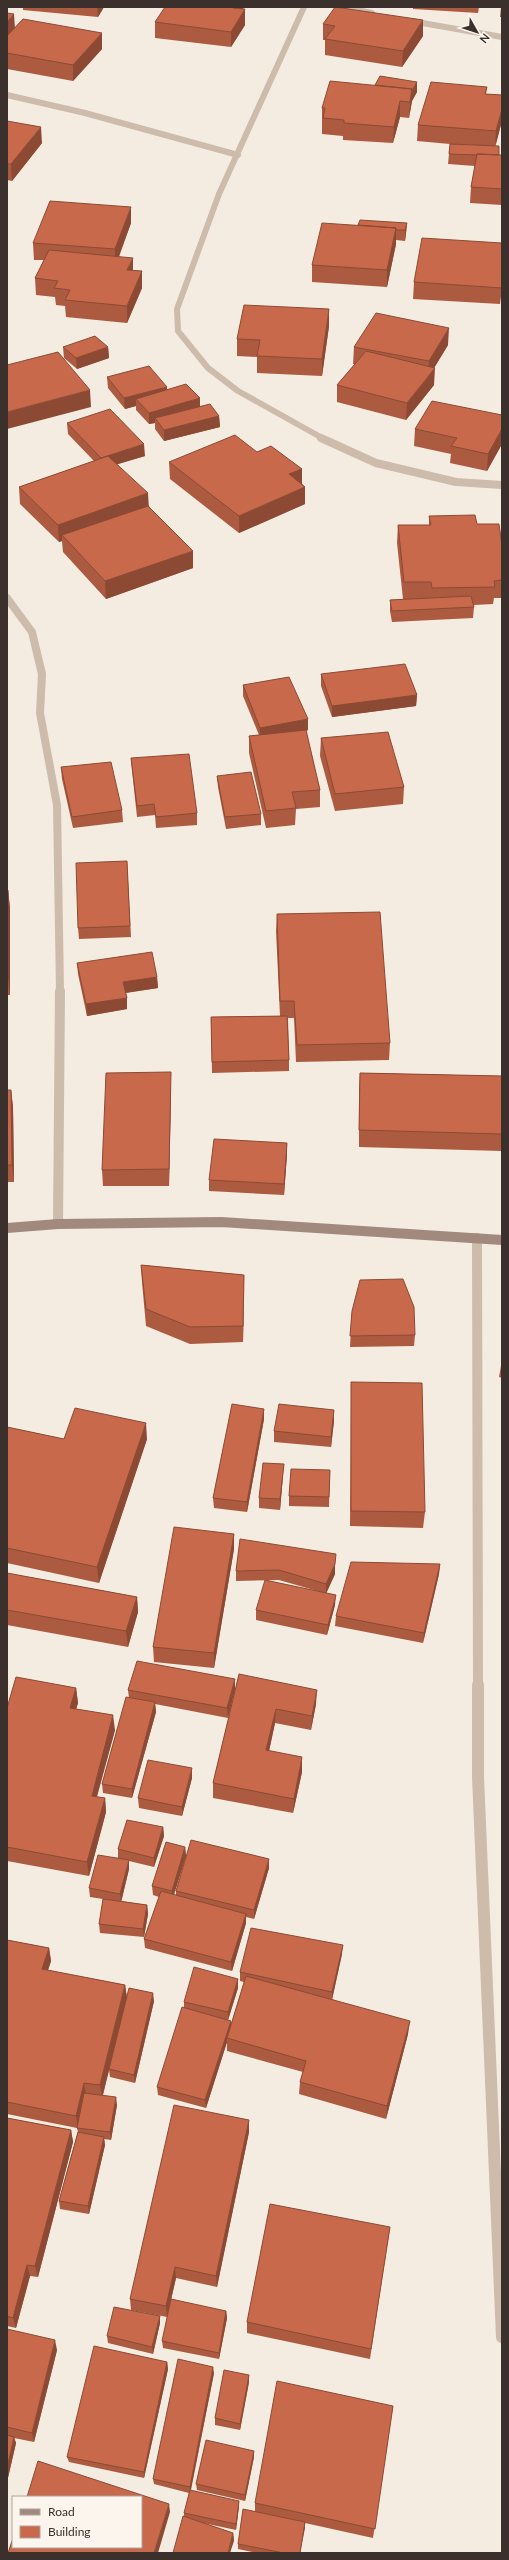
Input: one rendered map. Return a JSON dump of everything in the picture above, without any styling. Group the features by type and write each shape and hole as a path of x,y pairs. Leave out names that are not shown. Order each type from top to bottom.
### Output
{"main road":[{"path":"7,1228 58,1224 221,1222 502,1240"}],"street":[{"path":"304,7 219,194 177,309 178,331 208,368 238,391 316,436 369,460 456,482 502,485"},
{"path":"341,7 378,15"},
{"path":"401,19 502,37"},
{"path":"7,95 85,113 238,155"},
{"path":"7,598 32,632 42,674 40,713 57,805 60,923 58,1224"},
{"path":"477,1238 478,1777 502,2337"}],"building":[{"path":"165,7 234,7 233,8 245,9 231,32 155,22"},
{"path":"335,7 423,20 403,51 325,39 335,26 323,24"},
{"path":"7,13 14,14 7,22"},
{"path":"23,19 102,33 73,65 7,53 7,36"},
{"path":"380,76 417,82 412,91 412,89 375,85"},
{"path":"330,81 412,89 410,102 400,101 394,127 344,123 344,120 323,118 325,108 322,108"},
{"path":"431,82 487,87 485,94 502,95 502,109 496,131 418,125"},
{"path":"7,121 41,127 11,164 7,164"},
{"path":"450,144 499,146 499,155 449,154"},
{"path":"477,154 502,155 502,189 471,187"},
{"path":"50,201 131,207 115,249 33,243"},
{"path":"360,220 407,223 405,230 396,230 396,228 358,225"},
{"path":"322,223 396,228 387,270 312,265"},
{"path":"422,238 502,243 502,288 414,282"},
{"path":"49,250 133,258 127,270 142,271 127,306 65,300 70,290 54,288 58,281 35,278"},
{"path":"244,305 329,309 322,359 257,356 260,340 237,339"},
{"path":"376,313 449,328 429,361 354,347"},
{"path":"95,336 108,347 76,358 63,347"},
{"path":"366,351 435,368 407,403 337,385"},
{"path":"58,352 90,390 7,412 7,365"},
{"path":"149,366 167,387 124,398 107,377"},
{"path":"186,384 200,398 149,413 136,399"},
{"path":"432,401 502,415 502,429 488,454 451,446 457,438 415,429"},
{"path":"210,404 219,416 164,430 155,418"},
{"path":"110,409 144,444 101,458 67,423"},
{"path":"235,435 257,452 271,446 302,469 289,474 305,487 239,516 169,462"},
{"path":"108,456 148,493 58,525 19,487"},
{"path":"148,506 193,551 105,581 62,535"},
{"path":"475,515 477,524 499,524 502,545 502,580 494,581 495,587 432,588 431,582 404,582 398,525 431,525 429,516"},
{"path":"471,596 474,607 392,611 390,600"},
{"path":"405,664 417,695 332,706 321,674"},
{"path":"289,677 308,719 260,728 243,685"},
{"path":"306,730 320,790 292,792 296,808 266,811 249,736"},
{"path":"388,732 404,787 335,794 321,738"},
{"path":"189,754 197,813 156,817 154,804 137,806 131,758"},
{"path":"111,762 122,810 72,817 61,767"},
{"path":"251,772 261,814 225,817 217,776"},
{"path":"127,861 130,926 78,928 76,863"},
{"path":"8,890 8,978 7,978"},
{"path":"380,912 390,1043 297,1045 294,1001 280,1001 277,914"},
{"path":"152,952 157,977 123,982 127,998 86,1004 77,963"},
{"path":"287,1016 289,1060 212,1062 211,1017"},
{"path":"171,1072 169,1169 102,1170 106,1073"},
{"path":"360,1073 502,1076 502,1134 359,1130"},
{"path":"7,1090 11,1090 12,1165 7,1165"},
{"path":"214,1139 287,1143 284,1184 209,1180"},
{"path":"141,1265 244,1275 243,1326 190,1327 146,1309"},
{"path":"403,1279 414,1307 415,1335 350,1336 352,1311 360,1280"},
{"path":"351,1382 422,1383 425,1512 351,1511"},
{"path":"232,1404 264,1409 247,1502 213,1498"},
{"path":"279,1404 334,1410 331,1437 274,1431"},
{"path":"75,1408 146,1423 97,1567 7,1548 7,1427 64,1439"},
{"path":"263,1463 284,1464 280,1499 259,1498"},
{"path":"291,1469 330,1470 329,1497 289,1496"},
{"path":"174,1527 234,1534 214,1653 153,1647"},
{"path":"240,1539 336,1554 335,1564 326,1584 279,1570 236,1571"},
{"path":"351,1562 440,1564 424,1633 336,1616"},
{"path":"7,1573 137,1597 126,1631 7,1610"},
{"path":"265,1580 336,1595 328,1625 256,1610"},
{"path":"137,1661 235,1679 227,1708 128,1690"},
{"path":"239,1674 317,1690 312,1716 276,1709 266,1750 302,1757 294,1799 213,1783"},
{"path":"16,1677 76,1688 70,1708 113,1715 92,1796 105,1798 87,1862 7,1847 7,1708"},
{"path":"126,1697 155,1702 132,1789 102,1784"},
{"path":"148,1760 192,1768 182,1807 138,1798"},
{"path":"127,1820 163,1827 154,1858 118,1849"},
{"path":"191,1840 269,1859 254,1910 176,1891"},
{"path":"166,1842 185,1847 172,1891 152,1886"},
{"path":"98,1855 129,1860 120,1894 89,1888"},
{"path":"161,1891 246,1914 231,1962 144,1939"},
{"path":"103,1899 147,1905 143,1929 99,1924"},
{"path":"251,1928 343,1945 332,1992 240,1972"},
{"path":"7,1940 49,1948 42,1969 125,1985 100,2085 84,2083 76,2116 7,2102"},
{"path":"194,1967 238,1979 228,2012 184,2002"},
{"path":"246,1976 410,2021 387,2106 300,2082 306,2061 227,2038"},
{"path":"129,1988 153,1993 134,2075 109,2069"},
{"path":"182,2007 231,2021 205,2100 157,2087"},
{"path":"84,2093 116,2097 110,2132 77,2128"},
{"path":"174,2105 249,2120 216,2276 175,2267 166,2306 130,2299"},
{"path":"7,2118 71,2130 35,2266 27,2265 13,2318 7,2316"},
{"path":"78,2132 104,2137 88,2206 59,2201"},
{"path":"270,2204 390,2227 371,2349 247,2322"},
{"path":"171,2299 226,2311 219,2353 162,2341"},
{"path":"114,2307 160,2316 152,2347 107,2336"},
{"path":"7,2329 55,2340 32,2433 7,2427"},
{"path":"94,2346 167,2362 144,2472 67,2457"},
{"path":"178,2359 213,2367 190,2487 153,2479"},
{"path":"224,2370 249,2375 240,2424 215,2418"},
{"path":"277,2381 393,2406 375,2529 255,2503"},
{"path":"7,2435 14,2437 7,2468"},
{"path":"206,2440 254,2451 245,2495 196,2484"},
{"path":"38,2461 169,2504 154,2553 8,2553 12,2541 12,2548 142,2548 142,2496 27,2496"},
{"path":"190,2490 239,2501 236,2524 184,2513"},
{"path":"243,2509 305,2522 300,2553 284,2553 238,2544"},
{"path":"183,2516 233,2533 228,2553 173,2553"}]}
